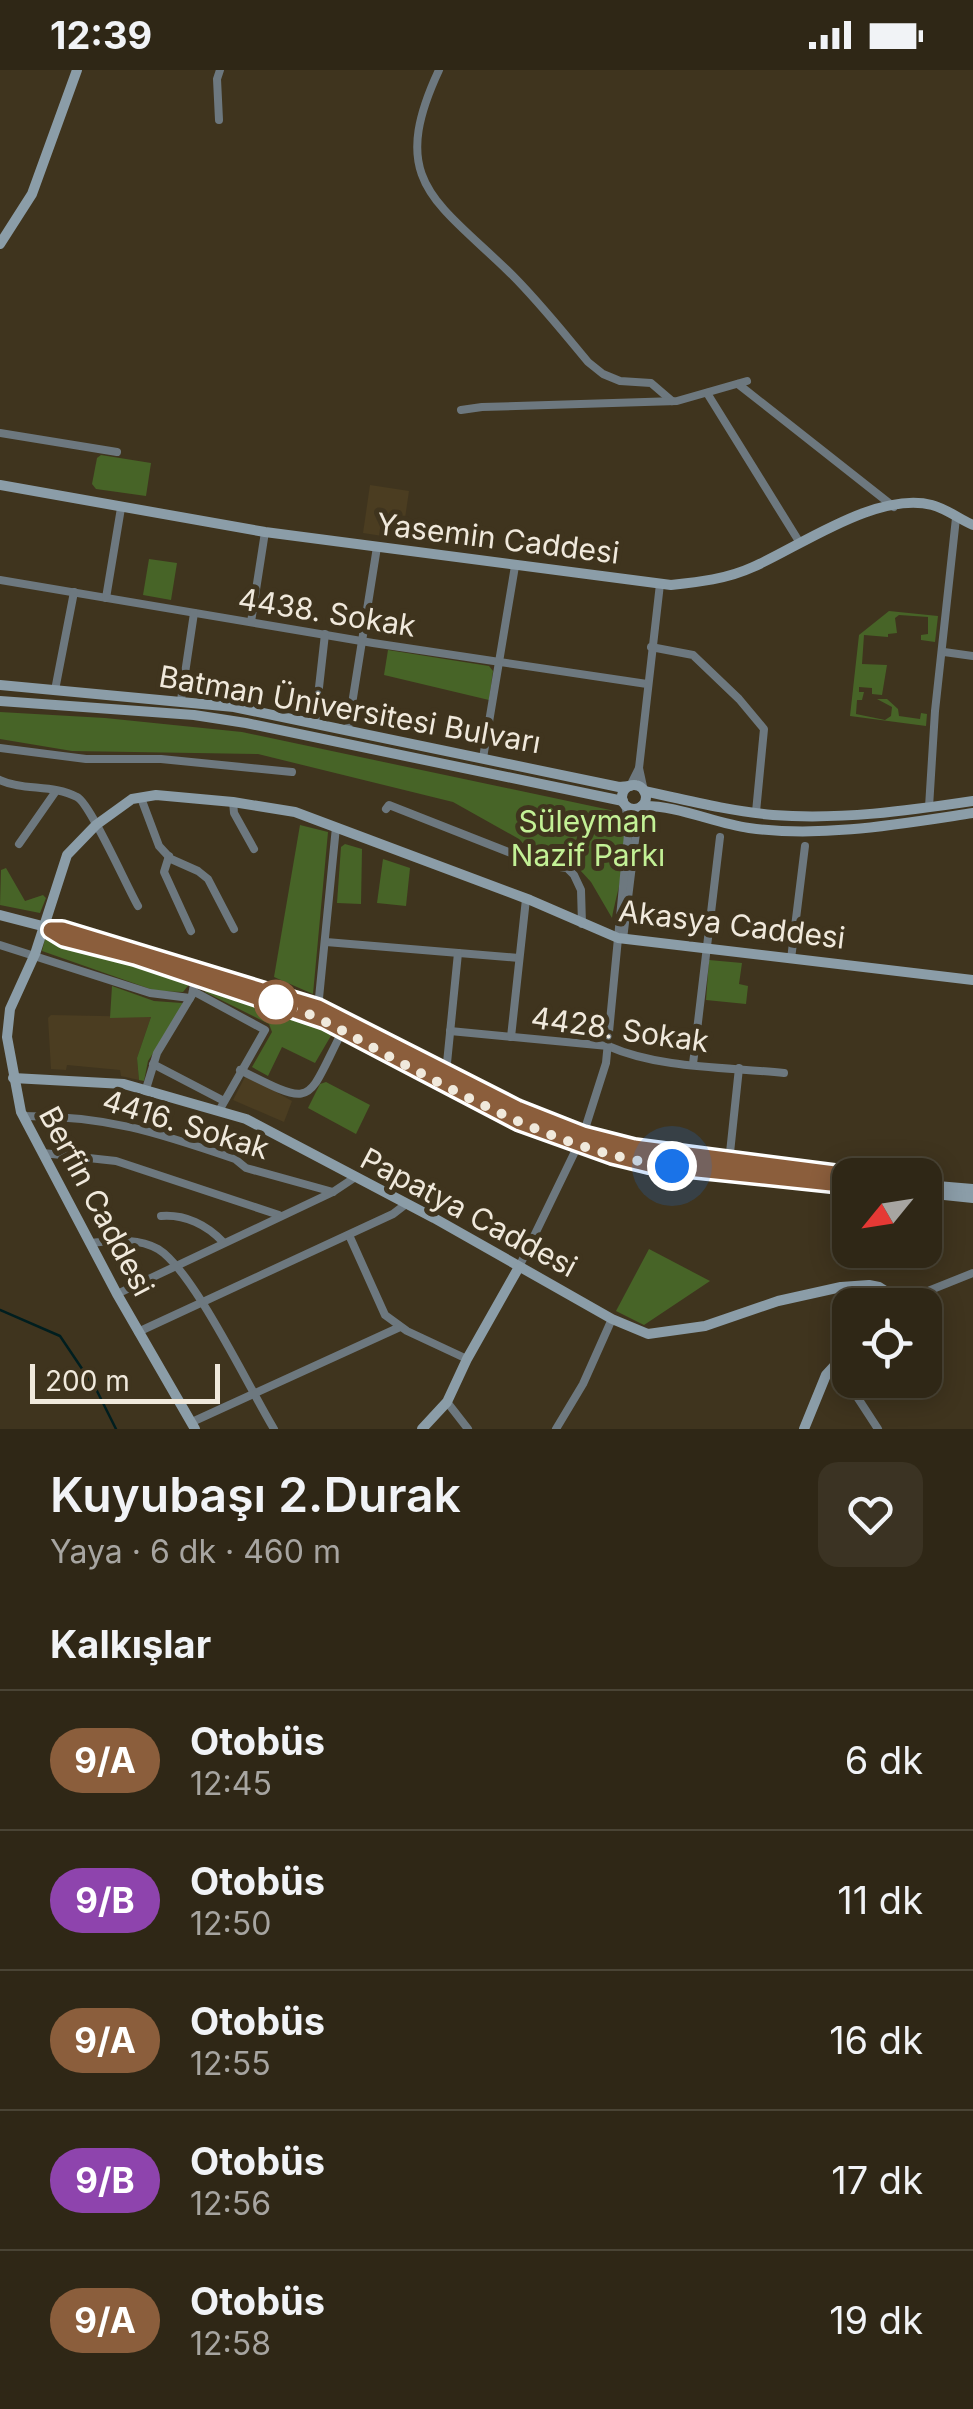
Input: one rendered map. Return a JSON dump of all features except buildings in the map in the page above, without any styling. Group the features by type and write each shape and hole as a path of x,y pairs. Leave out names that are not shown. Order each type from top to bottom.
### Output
{"street":[{"path":"0,244 32,194 77,70"},
{"path":"219,120 220,70"},
{"path":"439,70 419,123 417,160 421,178 436,202 510,272 588,362 620,381 651,383 672,401"},
{"path":"461,410 672,401 742,383 894,507"},
{"path":"708,393 800,543"},
{"path":"0,433 117,452"},
{"name":"Yasemin Caddesi","path":"0,484 265,532 660,584 711,581 750,569 839,522 894,507 929,504 973,525"},
{"path":"106,598 121,508"},
{"path":"929,808 935,711 956,518"},
{"path":"251,622 265,532"},
{"path":"348,730 376,547"},
{"path":"483,758 515,566"},
{"name":"4438. Sokak","path":"0,580 648,684"},
{"path":"422,1429 447,1402 520,1267 580,1139 606,1064 644,791 639,768 660,584"},
{"path":"55,690 74,592"},
{"path":"181,700 194,613"},
{"path":"315,723 326,634"},
{"path":"651,647 693,655 764,729 756,812"},
{"path":"944,652 973,656"},
{"name":"Batman Üniversitesi Bulvarı","path":"0,685 181,700 630,786"},
{"path":"0,701 194,715 246,723 624,803 632,809 641,807 750,828 876,826 973,813"},
{"path":"0,748 86,759 161,759 292,772"},
{"path":"621,938 629,824 622,794 639,768"},
{"path":"0,780 82,800 138,906"},
{"path":"630,786 756,812 846,816 973,801"},
{"path":"19,844 56,791"},
{"name":"Akasya Caddesi","path":"141,798 156,795 295,812 621,938 973,980"},
{"path":"46,929 67,855 96,825 132,799 141,798 160,846 168,856 208,879 234,929"},
{"path":"232,802 254,849"},
{"path":"386,810 388,805 539,864 567,868 583,896 582,924"},
{"path":"318,1008 336,827"},
{"path":"693,1064 720,837"},
{"path":"791,959 805,846"},
{"path":"168,856 164,872 191,932"},
{"path":"511,1037 526,899"},
{"path":"0,915 62,930 318,1008 580,1139 832,1174"},
{"name":"Berfin Caddesi","path":"46,929 8,1021 13,1078 23,1116 117,1294 194,1426"},
{"path":"326,942 519,958"},
{"path":"0,945 150,993 192,995 263,1027 264,1034 222,1105 153,1064"},
{"path":"446,1073 458,952"},
{"path":"146,1089 153,1064 192,995 197,973"},
{"path":"197,973 342,1030 502,1113 649,1164 832,1183"},
{"path":"240,1070 285,1093 306,1094 342,1030"},
{"name":"4428. Sokak","path":"450,1031 608,1046 625,1054 784,1073"},
{"path":"729,1162 740,1068"},
{"name":"Papatya Caddesi","path":"13,1078 124,1084 222,1105 612,1319 648,1334 675,1332 734,1317 778,1300 832,1291"},
{"name":"4416. Sokak","path":"23,1116 115,1122 236,1159 246,1168 333,1192"},
{"path":"42,1153 116,1161 279,1215"},
{"path":"117,1294 333,1192 354,1178"},
{"path":"942,1187 973,1189"},
{"path":"942,1195 973,1198"},
{"path":"138,1332 394,1214 406,1204"},
{"path":"161,1216 193,1220 224,1242"},
{"path":"349,1234 385,1315 400,1327 467,1359"},
{"path":"90,1243 140,1242 156,1248 184,1271 274,1429"},
{"path":"936,1288 973,1273"},
{"name":"Papatya Caddesi","path":"846,1288 869,1284 877,1288"},
{"path":"556,1429 583,1384 612,1319"},
{"path":"194,1426 253,1394 400,1327"},
{"path":"804,1429 818,1390 832,1370"},
{"path":"858,1398 878,1429"},
{"path":"447,1402 468,1429"}],"shaded area":[{"path":"370,485 409,491 402,539 363,533"},
{"path":"51,1015 151,1017 137,1058 139,1080 121,1076 120,1070 67,1065 66,1070 51,1069"},
{"path":"246,1075 292,1101 284,1122 233,1100"}],"green space":[{"path":"101,455 151,463 146,496 96,489 92,484"},
{"path":"149,559 177,563 171,600 143,595"},
{"path":"889,611 938,616 935,642 921,640 921,635 928,634 928,617 899,615 895,618 897,633 888,637 864,635 862,664 887,665 882,695 872,694 872,688 859,687 859,692 864,692 862,700 857,700 856,714 885,720 891,716 892,707 877,699 887,699 898,709 899,716 920,719 921,713 927,714 926,726 850,716 859,635"},
{"path":"388,650 489,666 493,671 489,700 384,675"},
{"name":"Süleyman Nazif Parkı","path":"0,712 242,732 615,811 625,834 625,848 612,918 580,870 531,852 519,839 453,802 258,754 72,751 0,739"},
{"path":"300,825 328,832 313,994 274,977"},
{"path":"345,844 362,849 361,904 337,903 341,847"},
{"path":"383,859 410,868 406,906 377,903"},
{"path":"6,868 25,901 43,895 46,898 40,913 0,905 1,870"},
{"path":"45,939 191,982 183,992 156,991 42,951"},
{"path":"709,960 742,963 739,984 748,986 746,1004 706,1000"},
{"path":"112,986 154,1001 182,1003 148,1061 144,1081 139,1080 137,1058 151,1017 110,1018"},
{"path":"207,987 262,1003 332,1034 315,1063 282,1047 268,1076 252,1067 272,1032 269,1024 205,992"},
{"path":"326,1082 370,1105 356,1134 308,1108 320,1084"},
{"path":"649,1249 710,1281 644,1325 616,1311"}],"waterway":[{"path":"0,1310 60,1336 97,1391 116,1429"}],"bus line":[{"name":"9/A","path":"832,1174 634,1148 595,1138 517,1109 318,1008 136,950 51,930 64,938 135,956 325,1020 391,1057 555,1137 649,1164 832,1183"}],"route":[{"path":"276,1002 325,1020 443,1084 555,1137 612,1155 672,1166"}]}
